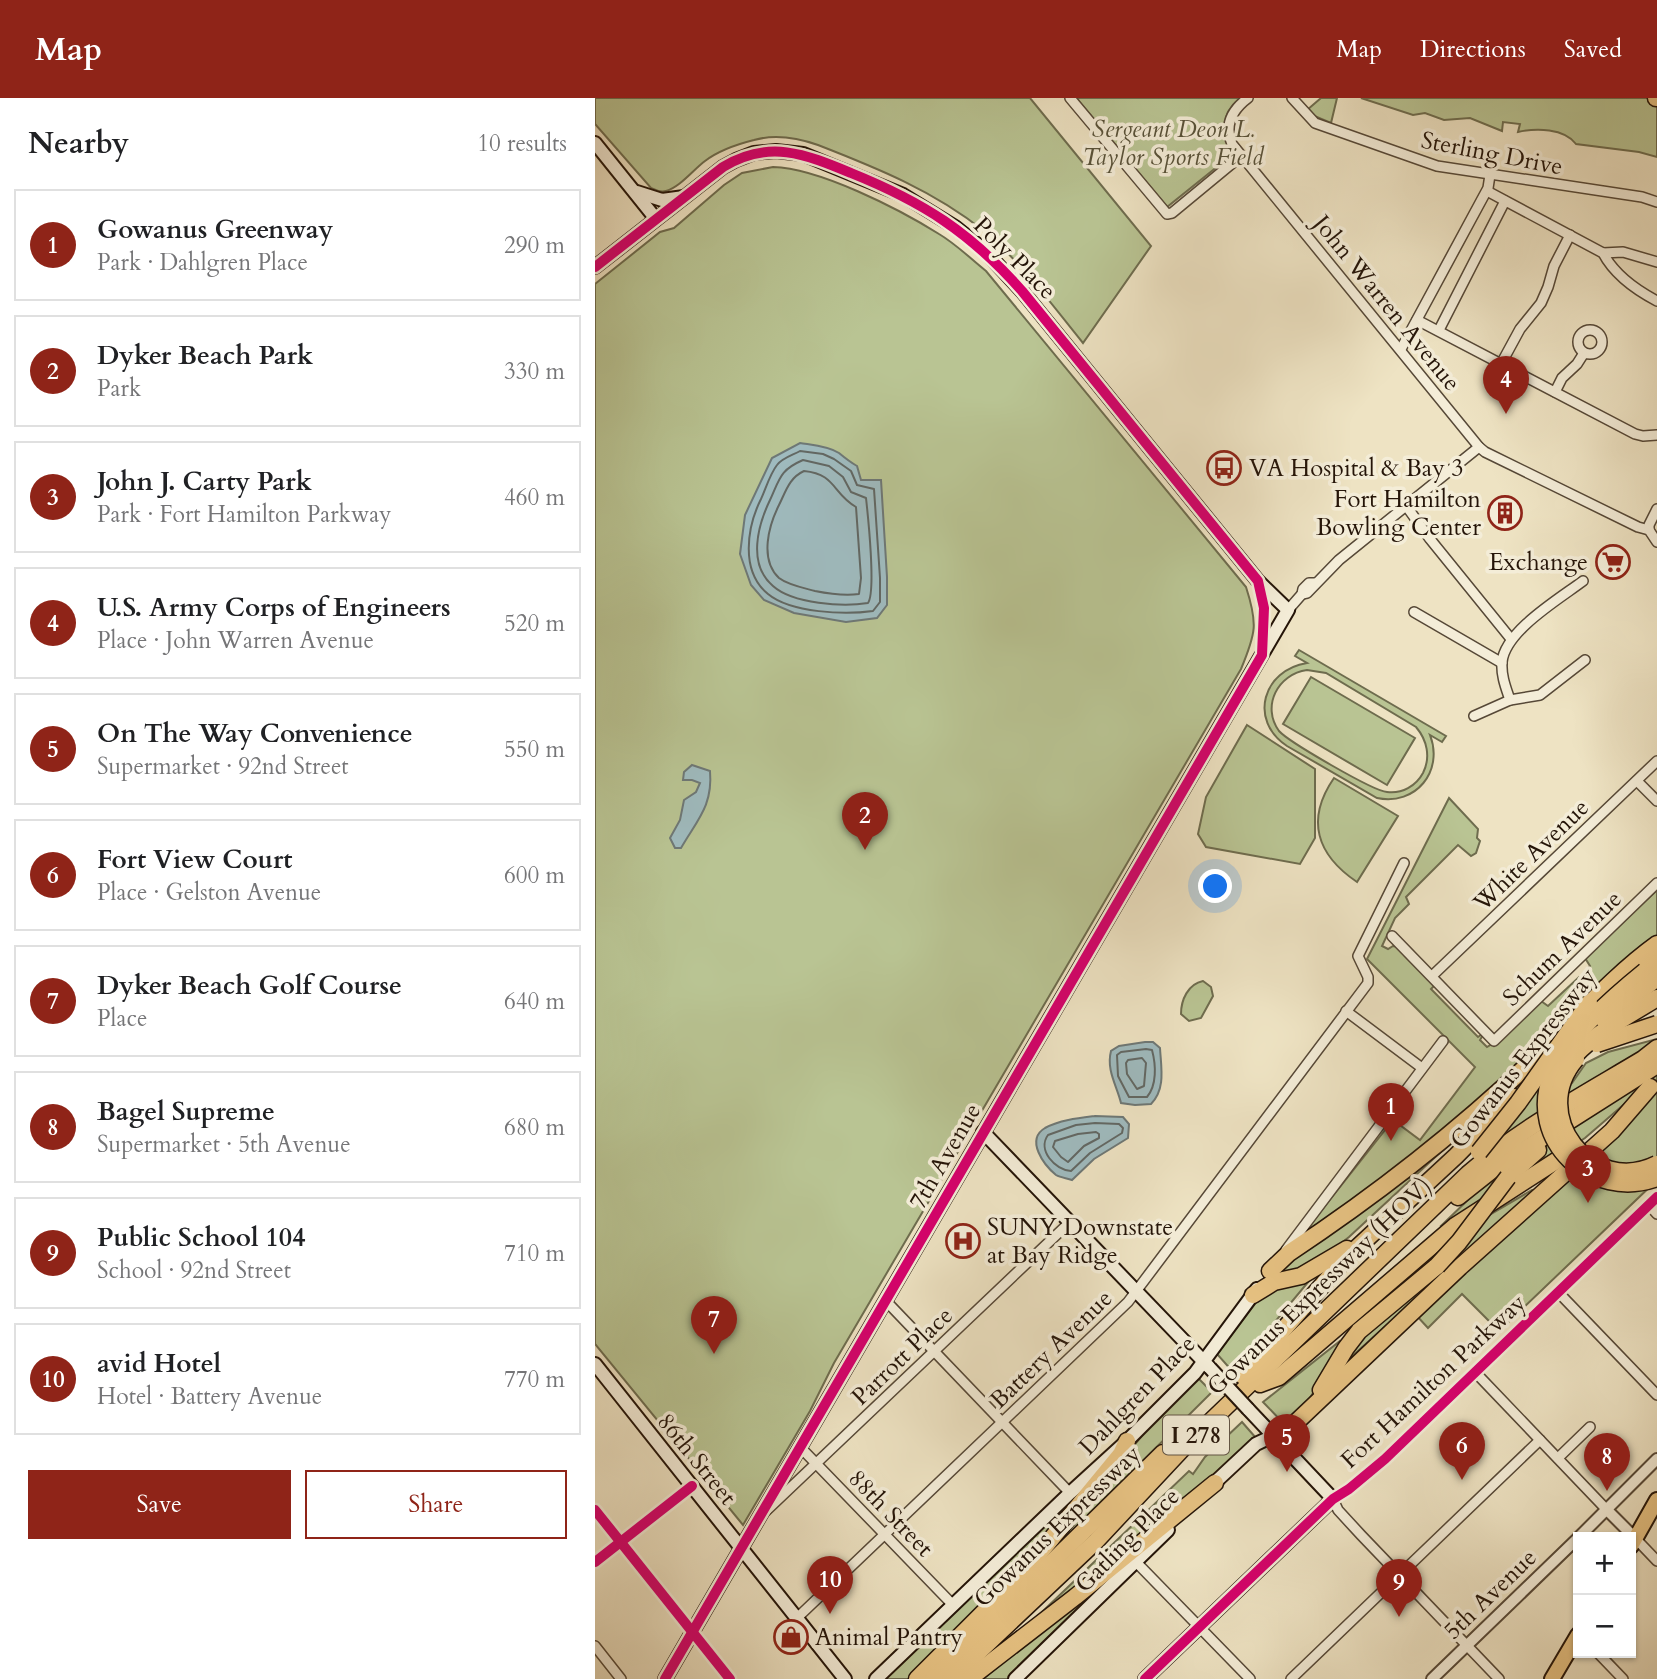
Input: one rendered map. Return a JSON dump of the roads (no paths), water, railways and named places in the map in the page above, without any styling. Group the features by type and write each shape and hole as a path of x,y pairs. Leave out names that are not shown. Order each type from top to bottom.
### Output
{"highway":[{"name":"Gowanus Expressway","path":"933,1679 1243,1376 1357,1271 1479,1152 1510,1114 1589,1003 1619,974 1657,944"},
{"path":"1657,961 1622,990 1563,1054 1551,1076 1546,1106 1555,1141 1567,1158 1583,1171 1604,1180 1624,1184 1657,1176"},
{"path":"1657,978 1606,1019 1571,1052 1555,1079 1550,1106 1558,1138 1570,1155 1585,1168 1597,1175 1617,1180 1657,1176"},
{"path":"1657,998 1610,1028 1575,1055 1560,1077 1555,1107 1558,1124 1566,1141 1592,1166 1623,1175 1637,1174 1657,1166"},
{"path":"1269,1271 1289,1253 1401,1173 1509,1083 1589,1003"},
{"path":"1657,1024 1604,1041 1579,1056 1564,1078 1559,1107 1569,1138 1579,1152 1593,1163 1623,1171 1657,1166"},
{"name":"Gowanus Expressway (HOV)","path":"950,1679 1096,1541 1163,1468 1247,1386 1492,1153 1657,1048"},
{"name":"Gowanus Expressway","path":"963,1679 1260,1384 1459,1196 1502,1164 1657,1065"},
{"name":"Gowanus Expressway","path":"1260,1384 1279,1377 1455,1226 1555,1163 1607,1126 1654,1083"},
{"path":"1269,1432 1289,1429 1460,1267 1612,1131 1654,1083"},
{"name":"Gowanus Expressway","path":"1243,1376 1337,1267 1518,1093"},
{"path":"1311,1407 1359,1331 1437,1266 1459,1242 1508,1177 1588,1111"},
{"path":"1253,1295 1274,1283 1301,1276 1383,1223"},
{"path":"917,1679 1024,1572 1121,1454 1127,1441"},
{"path":"969,1679 1215,1483"}],"main road":[{"path":"598,151 656,219"},
{"name":"Poly Place","path":"595,267 723,167 744,156 765,152 789,152 811,157 873,181 940,216 985,251 1009,276 1258,581 1287,610"},
{"path":"634,191 662,200 686,196"},
{"name":"7th Avenue","path":"665,1679 1287,610"},
{"path":"983,1132 1333,1499"},
{"name":"Dahlgren Place","path":"876,1679 1195,1373 1207,1365 1269,1271"},
{"name":"86th Street","path":"595,1364 845,1679"},
{"name":"Gatling Place","path":"1020,1677 1269,1432"},
{"name":"Fort Hamilton Parkway","path":"1145,1679 1333,1499"},
{"path":"1636,1537 1657,1500"},
{"path":"1552,1679 1573,1643"}],"street":[{"path":"1070,98 1167,214 1172,213 1241,156"},
{"name":"John Warren Avenue","path":"1248,98 1234,111 1229,123 1229,138 1479,447 1540,480 1649,530"},
{"name":"Sterling Drive","path":"1292,98 1315,123 1437,166 1642,197 1657,202"},
{"path":"1401,349 1487,191 1490,176"},
{"path":"1487,191 1603,253 1623,252 1657,262"},
{"path":"1439,330 1506,201"},
{"path":"1501,364 1520,329 1541,303 1554,266 1570,235"},
{"path":"1603,253 1610,266 1657,301"},
{"path":"1417,320 1635,434 1657,435"},
{"path":"1555,392 1562,378 1577,364 1584,352"},
{"name":"7th Avenue","path":"1287,610 1339,560 1479,447"},
{"path":"1407,506 1430,539 1511,639"},
{"path":"1657,509 1649,525 1649,530 1657,542"},
{"path":"1510,701 1502,663 1511,639 1583,581"},
{"path":"1414,612 1502,663"},
{"path":"1474,716 1510,701 1540,695 1585,660"},
{"name":"White Avenue","path":"1432,976 1657,761"},
{"path":"1637,781 1657,802"},
{"name":"Battery Avenue","path":"797,1618 1128,1302 1368,983 1368,977 1357,956 1404,863"},
{"name":"Schum Avenue","path":"1432,976 1494,1041 1657,883"},
{"path":"1392,936 1432,976"},
{"path":"1346,1011 1422,1068"},
{"name":"Dahlgren Place","path":"1269,1271 1443,1041"},
{"name":"Fort Hamilton Parkway","path":"1333,1499 1385,1459 1657,1197"},
{"path":"1649,1205 1657,1213"},
{"name":"Parrott Place","path":"760,1517 1070,1222"},
{"path":"1558,1292 1657,1395"},
{"path":"886,1301 1070,1493"},
{"path":"1475,1371 1607,1509 1625,1532"},
{"path":"1557,1458 1590,1427"},
{"path":"1291,1679 1540,1440"},
{"name":"88th Street","path":"801,1448 953,1605"},
{"name":"5th Avenue","path":"1585,1532 1656,1461"},
{"path":"595,1562 692,1486"},
{"path":"1333,1499 1338,1510 1499,1679"},
{"path":"595,1510 730,1679"},
{"name":"5th Avenue","path":"1432,1679 1573,1544"},
{"path":"1636,1544 1657,1561"},
{"path":"1136,1562 1250,1679"},
{"path":"595,1646 621,1679"},
{"path":"1603,1658 1623,1679"}],"water":[{"path":"800,443 825,447 839,453 857,466 861,480 881,480 887,605 877,618 846,622 794,613 764,600 751,585 740,554 745,515 772,458"},
{"path":"692,765 710,771 709,794 703,812 681,848 675,848 670,838 680,820 684,800 696,792 700,783 683,780 684,772"},
{"path":"1153,1042 1160,1048 1159,1092 1151,1104 1121,1103 1111,1071 1111,1051 1119,1046"},
{"path":"1095,1116 1123,1117 1129,1124 1128,1138 1094,1159 1072,1180 1056,1175 1039,1152 1039,1133 1057,1123"}],"place":[{"name":"U.S. Army Corps of Engineers","path":"1506,414"},
{"name":"VA Hospital & Bay 3","path":"1224,468"},
{"name":"Fort Hamilton Bowling Center","path":"1505,513"},
{"name":"Exchange","path":"1613,562"},
{"name":"Dyker Beach Park","path":"865,850"},
{"name":"Gowanus Greenway","path":"1391,1141"},
{"name":"John J. Carty Park","path":"1588,1203"},
{"name":"SUNY Downstate at Bay Ridge","path":"963,1241"},
{"name":"Dyker Beach Golf Course","path":"714,1354"},
{"name":"On The Way Convenience","path":"1287,1472"},
{"name":"Fort View Court","path":"1462,1480"},
{"name":"Bagel Supreme","path":"1607,1491"},
{"name":"avid Hotel","path":"830,1614"},
{"name":"Public School 104","path":"1399,1617"},
{"name":"Animal Pantry","path":"791,1637"}],"park label":[{"name":"Sergeant Deon L. Taylor Sports Field","path":"1173,143"}]}
